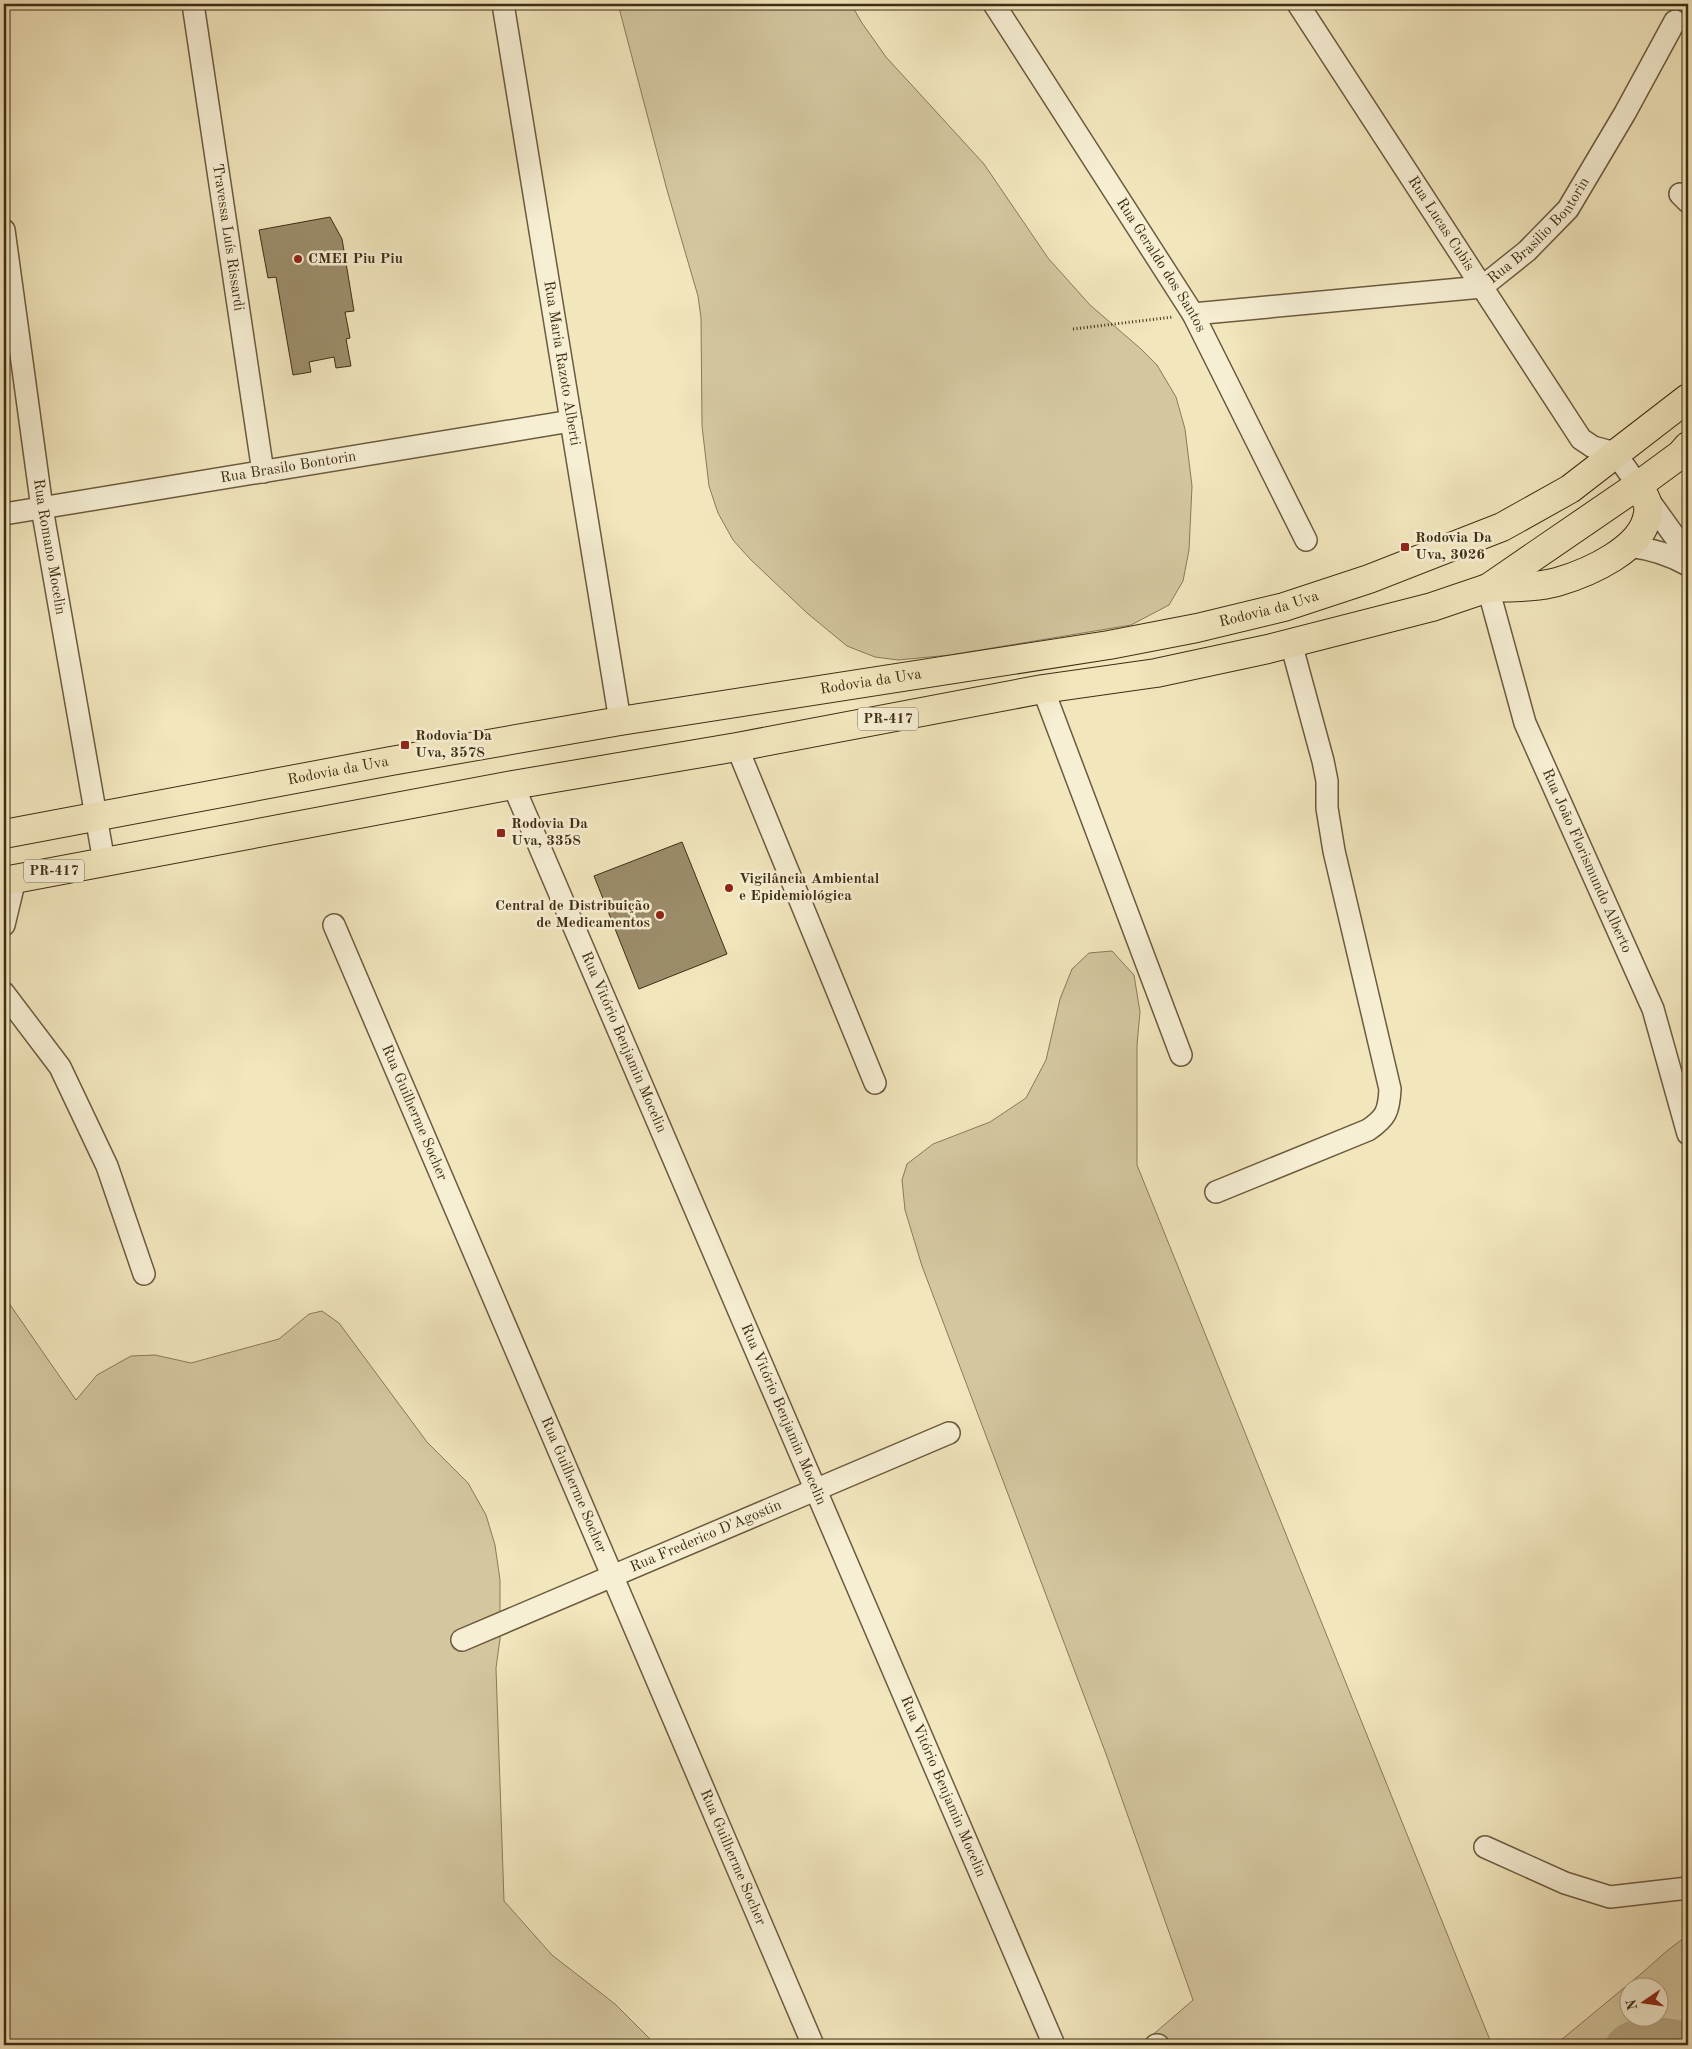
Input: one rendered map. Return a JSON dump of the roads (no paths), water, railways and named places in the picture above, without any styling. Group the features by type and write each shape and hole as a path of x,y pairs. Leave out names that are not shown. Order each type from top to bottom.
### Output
{"main road":[{"name":"Rodovia da Uva","path":"4,834 391,761 620,721 1109,644 1197,628 1284,607 1369,579 1502,527 1570,488 1688,398"},
{"name":"PR-417","path":"10,880 513,785 737,748 1042,689 1156,673 1291,643 1432,607 1488,588 1638,485 1681,454 1688,446"},
{"path":"1488,588 1524,587 1557,582 1592,568 1630,546 1645,527 1649,512 1647,502 1638,485"}],"street":[{"name":"Travessa Luís Rissardi","path":"193,4 263,472"},
{"name":"Rua Maria Razoto Alberti","path":"503,4 620,721"},
{"name":"Rua Geraldo dos Santos","path":"994,4 1193,314 1306,540"},
{"name":"Rua Lucas Cubis","path":"1298,4 1581,439 1593,447 1615,453"},
{"name":"Rua Brasilio Bontorin","path":"1193,314 1482,287 1528,250 1568,209 1625,113 1675,21"},
{"name":"Rua Romano Mocelin","path":"4,230 42,508 104,862"},
{"name":"Rua Brasilo Bontorin","path":"4,514 571,421"},
{"path":"1615,453 1688,555"},
{"path":"1630,546 1653,549 1674,556 1688,565"},
{"name":"Rua João Florismundo Alberto","path":"1488,588 1525,723 1653,1009 1688,1134"},
{"path":"1216,1192 1368,1130 1382,1121 1389,1106 1390,1089 1330,830 1327,781 1291,643"},
{"path":"1042,689 1180,1055"},
{"path":"737,748 875,1083"},
{"name":"Rua Vitório Benjamin Mocelin","path":"513,785 1054,2045"},
{"path":"4,925 10,880"},
{"name":"Rua Guilherme Socher","path":"334,925 813,2045"},
{"path":"4,993 60,1067 107,1166 144,1274"},
{"name":"Rua Frederico D'Agostin","path":"462,1640 949,1433"},
{"path":"1485,1847 1565,1883 1610,1897 1688,1888"}],"waterway":[{"path":"1623,2045 1630,2040 1646,2035 1672,2036 1688,2040"}],"place":[{"name":"CMEI Piu Piu","path":"298,259"},
{"name":"Rodovia Da Uva, 3026","path":"1405,547"},
{"name":"Rodovia Da Uva, 3578","path":"405,745"},
{"name":"Rodovia Da Uva, 3358","path":"501,833"},
{"name":"Vigilância Ambiental e Epidemiológica","path":"729,888"},
{"name":"Central de Distribuição de Medicamentos","path":"660,915"}]}
